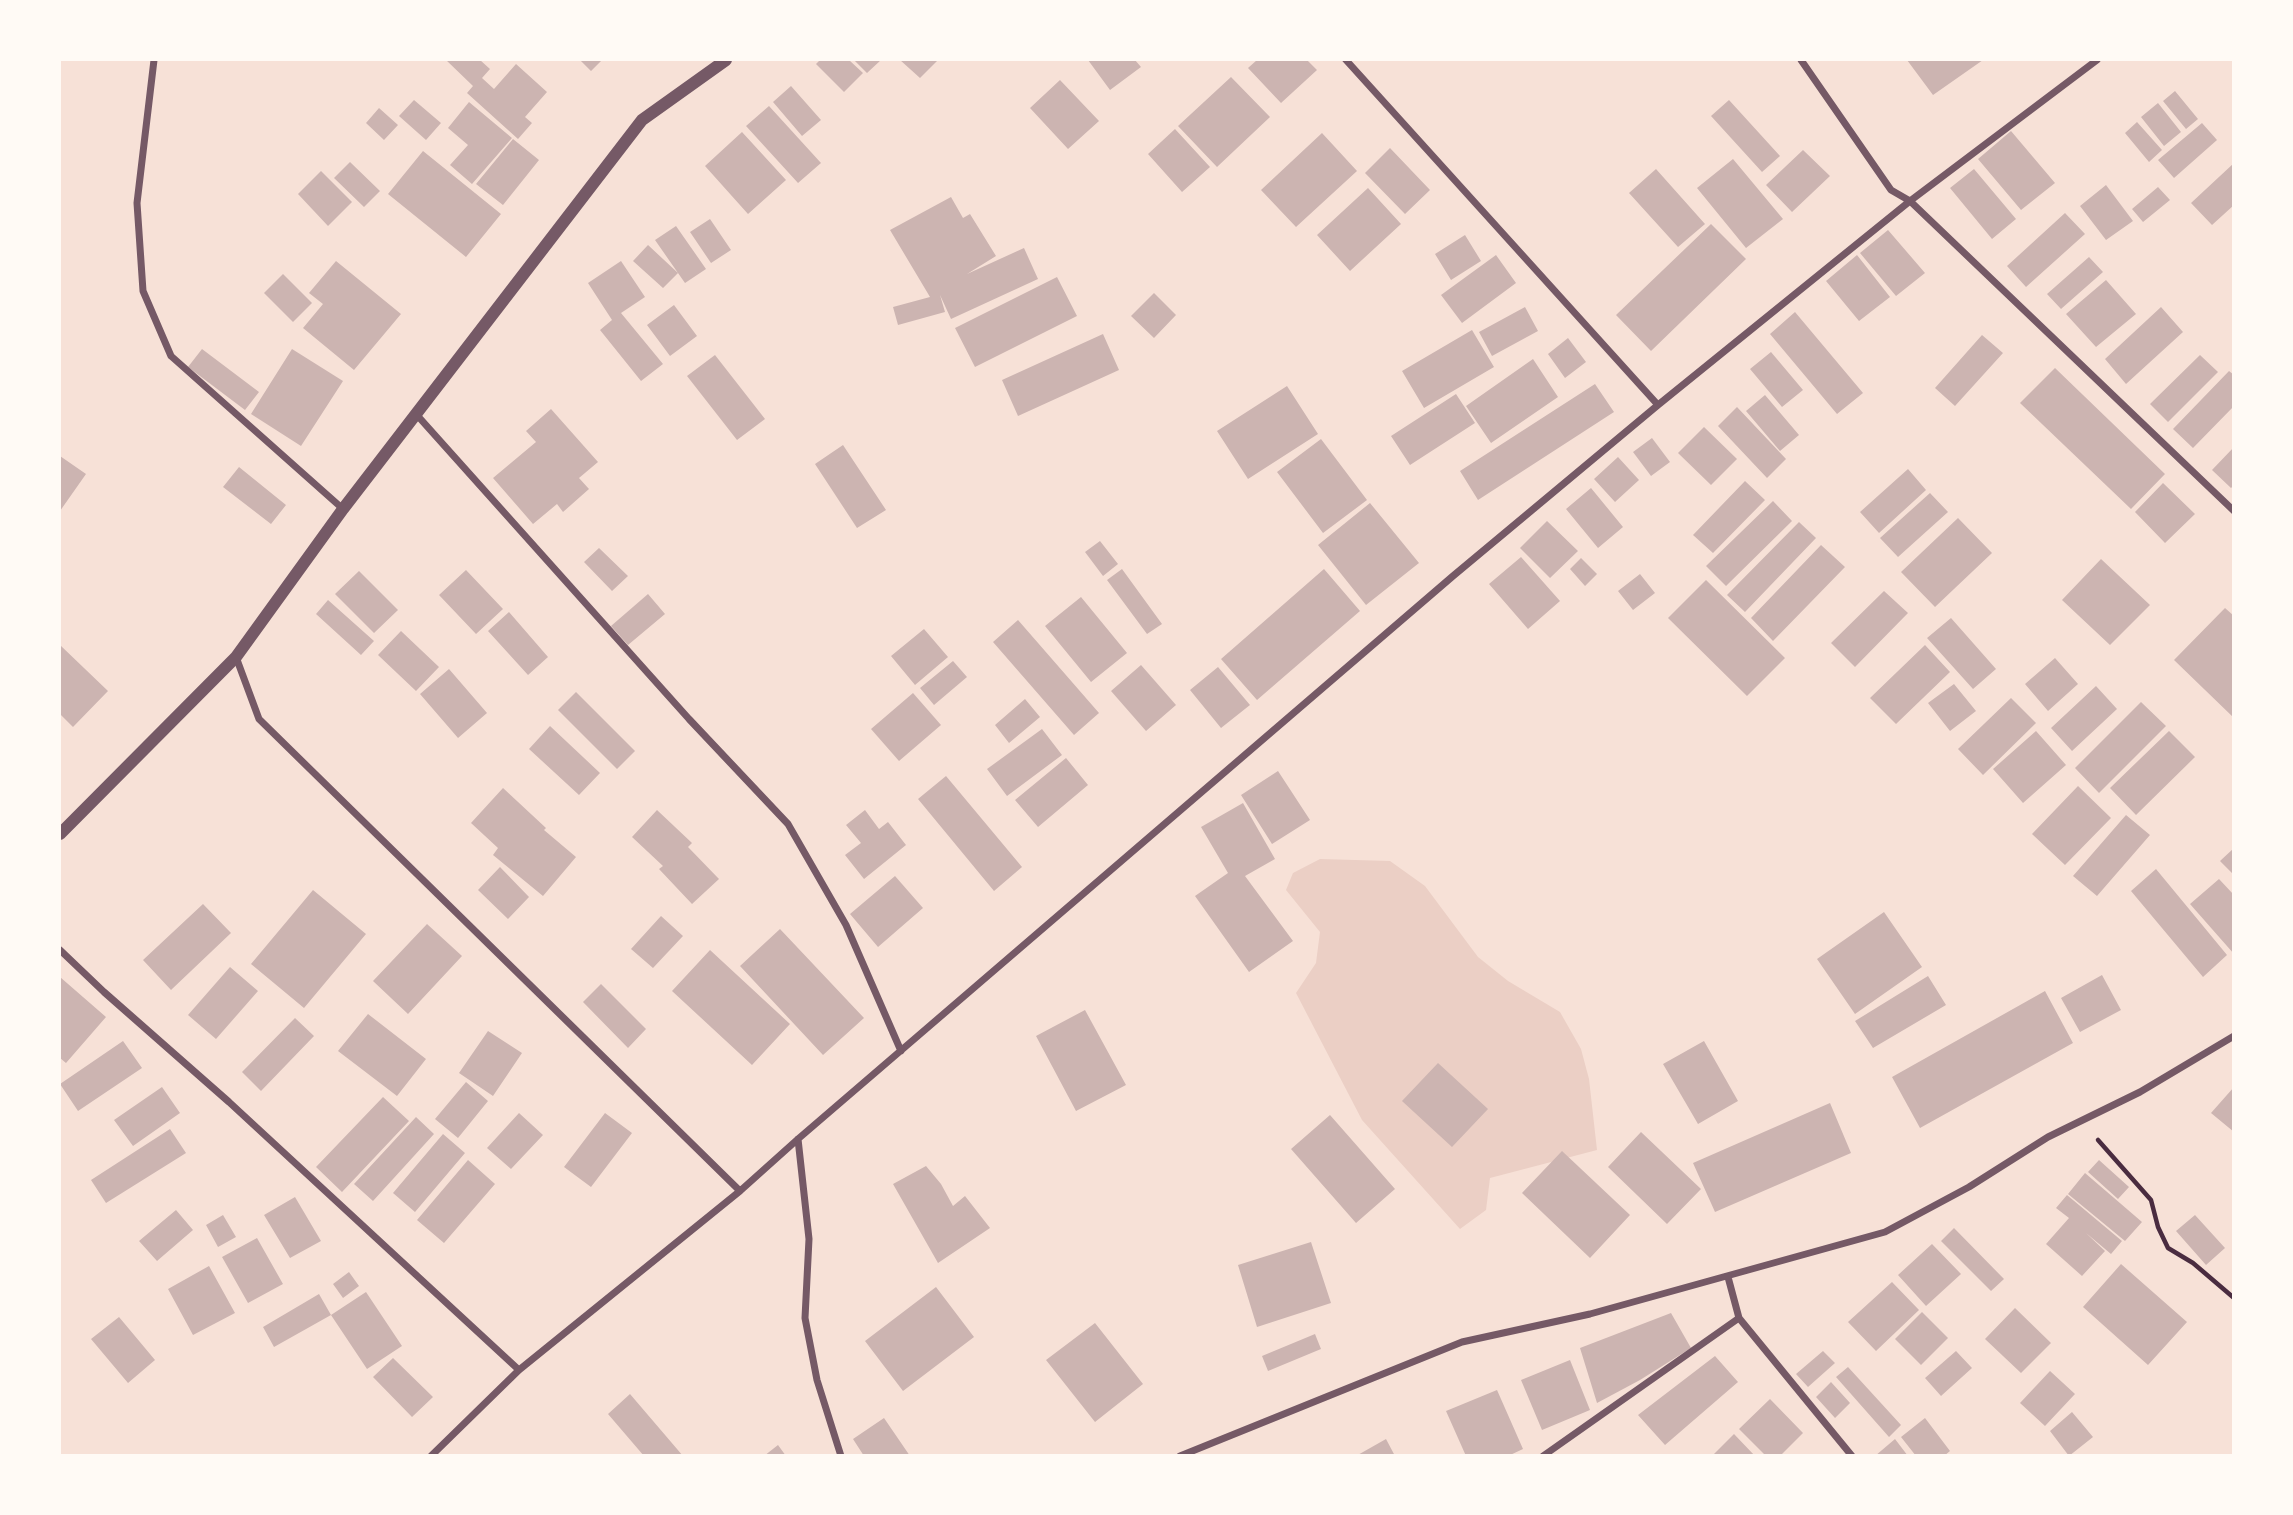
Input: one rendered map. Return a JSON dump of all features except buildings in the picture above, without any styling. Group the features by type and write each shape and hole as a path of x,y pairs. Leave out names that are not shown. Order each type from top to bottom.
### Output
{"street":[{"path":"154,60 137,203 143,291 171,356 343,509"},
{"path":"60,834 236,657 343,509 642,120 726,60"},
{"path":"1346,60 1658,405"},
{"path":"1801,60 1891,190 1910,201 2234,511"},
{"path":"431,1455 519,1370 740,1191 1453,576 1658,405 1910,201 2097,60"},
{"path":"416,414 689,719 788,824 846,925 901,1051"},
{"path":"236,657 260,719 740,1191"},
{"path":"60,950 519,1370"},
{"path":"1180,1455 1462,1342 1590,1314 1885,1232 1969,1187 2048,1137 2140,1092 2234,1035"},
{"path":"798,1139 809,1239 804,1318 817,1380 841,1455"},
{"path":"1728,1277 1739,1318 1852,1455"},
{"path":"1543,1455 1739,1318"}],"path":[{"path":"2081,1121 2151,1200 2158,1227 2168,1248 2193,1263 2234,1298"}],"shaded area":[{"path":"1320,859 1390,861 1425,886 1478,957 1508,981 1560,1012 1581,1049 1589,1079 1597,1150 1490,1178 1486,1210 1460,1229 1362,1120 1296,993 1316,963 1320,932 1286,890 1293,873"}]}
